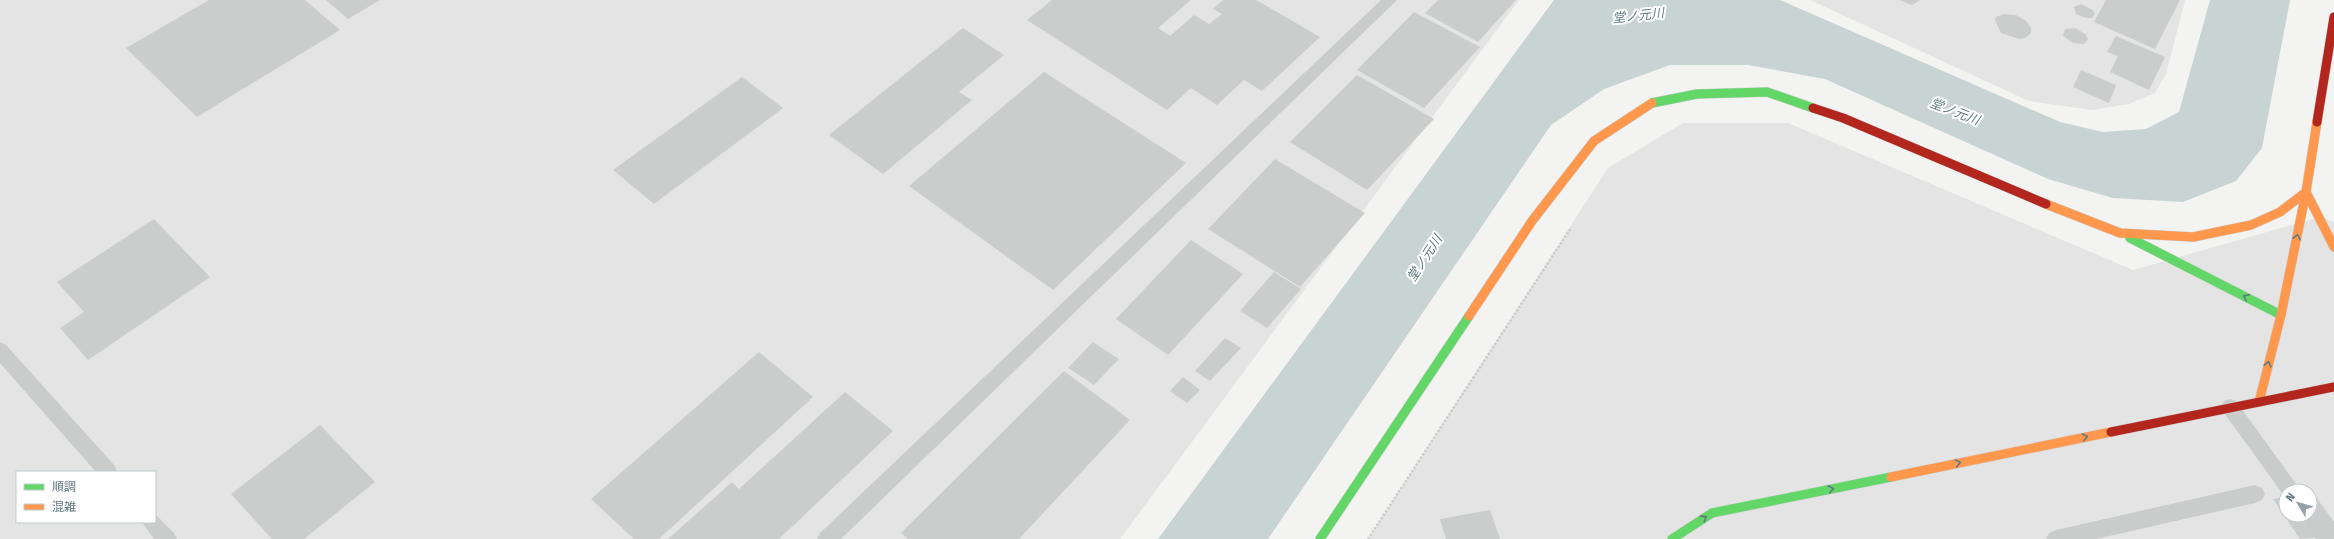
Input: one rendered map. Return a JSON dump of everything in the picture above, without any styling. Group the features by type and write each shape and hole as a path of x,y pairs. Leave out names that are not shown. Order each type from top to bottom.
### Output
{"street":[{"path":"2259,402 2280,315 2306,192 2334,16"},
{"path":"1320,539 1532,221 1594,141 1649,104 1697,94 1767,92 1843,118 2063,211 2120,233 2280,315"},
{"path":"2120,233 2164,237 2193,237 2226,231 2251,224 2280,212 2306,192"},
{"path":"2306,192 2334,248"},
{"path":"1672,539 1712,513 2334,386"}],"lane":[{"path":"827,539 1390,0"},
{"path":"0,350 107,471"},
{"path":"2230,408 2286,483"},
{"path":"2056,539 2255,494"},
{"path":"153,523 167,539"},
{"path":"2316,523 2327,539"}],"path":[{"path":"1368,539 1573,224"}],"shaded area":[{"path":"0,0 1519,0 1120,539 0,539"},
{"path":"1810,0 2185,0 2166,74 2155,93 2129,104 2092,110 2029,101"},
{"path":"1683,123 1788,123 2133,270 2320,217 2334,222 2334,539 1368,539 1608,168"}],"water":[{"name":"堂ノ元川","path":"1554,0 1780,0 2060,122 2103,132 2146,129 2179,112 2210,0 2290,0 2262,148 2236,181 2183,202 2113,198 2048,179 1825,79 1748,65 1670,65 1604,89 1551,125 1268,539 1158,539"}],"building":[{"path":"209,0 305,0 340,30 197,117 126,48"},
{"path":"326,0 380,0 348,19"},
{"path":"1052,0 1191,0 1158,28 1170,36 1194,15 1209,24 1222,14 1213,9 1223,0 1256,0 1320,37 1262,91 1244,80 1217,105 1191,88 1167,110 1027,20"},
{"path":"1438,0 1516,0 1478,42 1425,13"},
{"path":"1899,0 1920,0 1912,5"},
{"path":"2106,0 2180,0 2155,49 2094,22"},
{"path":"2081,4 2093,10 2095,14 2092,18 2086,18 2076,14 2074,7"},
{"path":"1414,12 1480,47 1424,108 1357,70"},
{"path":"2004,14 2016,15 2026,21 2031,28 2031,33 2025,38 2019,39 2001,33 1995,20 1996,17"},
{"path":"963,28 1004,55 959,92 972,100 883,174 829,135"},
{"path":"2075,28 2085,34 2088,39 2084,44 2073,43 2063,36 2065,29"},
{"path":"2116,36 2165,57 2149,90 2110,72 2118,56 2107,52"},
{"path":"2081,70 2116,85 2109,103 2073,87"},
{"path":"1044,72 1186,163 1053,290 909,186"},
{"path":"1357,75 1434,119 1367,190 1290,142"},
{"path":"742,77 783,108 654,204 613,170"},
{"path":"1275,159 1365,213 1300,287 1208,229"},
{"path":"154,219 210,277 88,360 60,328 84,312 57,282"},
{"path":"1191,240 1243,274 1168,355 1116,319"},
{"path":"1274,272 1301,289 1267,328 1240,311"},
{"path":"1225,338 1241,348 1210,381 1195,371"},
{"path":"1093,342 1119,359 1094,385 1068,368"},
{"path":"759,352 813,397 659,539 634,539 591,499"},
{"path":"1064,371 1130,420 1019,539 908,539 901,533"},
{"path":"1183,377 1200,390 1187,403 1170,391"},
{"path":"845,392 893,431 779,539 668,539 732,482 739,489"},
{"path":"320,425 375,482 304,539 272,539 231,494"},
{"path":"2278,498 2278,506 2273,499"},
{"path":"2318,500 2334,522 2334,536 2300,539 2289,523 2318,523"},
{"path":"1490,510 1500,539 1446,539 1440,519"}],"traffic: fast":[{"path":"1652,103 1697,94 1767,92 1813,108"},
{"path":"2130,238 2281,315"},
{"path":"1320,539 1469,316"},
{"path":"1672,539 1712,513 1891,477"}],"traffic: slow":[{"path":"1469,316 1532,221 1594,141 1652,103"},
{"path":"2046,204 2120,233 2193,237 2251,225 2280,212 2306,192 2317,122"},
{"path":"2306,192 2334,247"},
{"path":"2259,402 2281,315 2306,192"},
{"path":"1891,477 2111,432"}],"traffic: jam":[{"path":"2317,122 2334,17"},
{"path":"1813,108 1843,118 2046,204"},
{"path":"2111,432 2334,387"}]}
